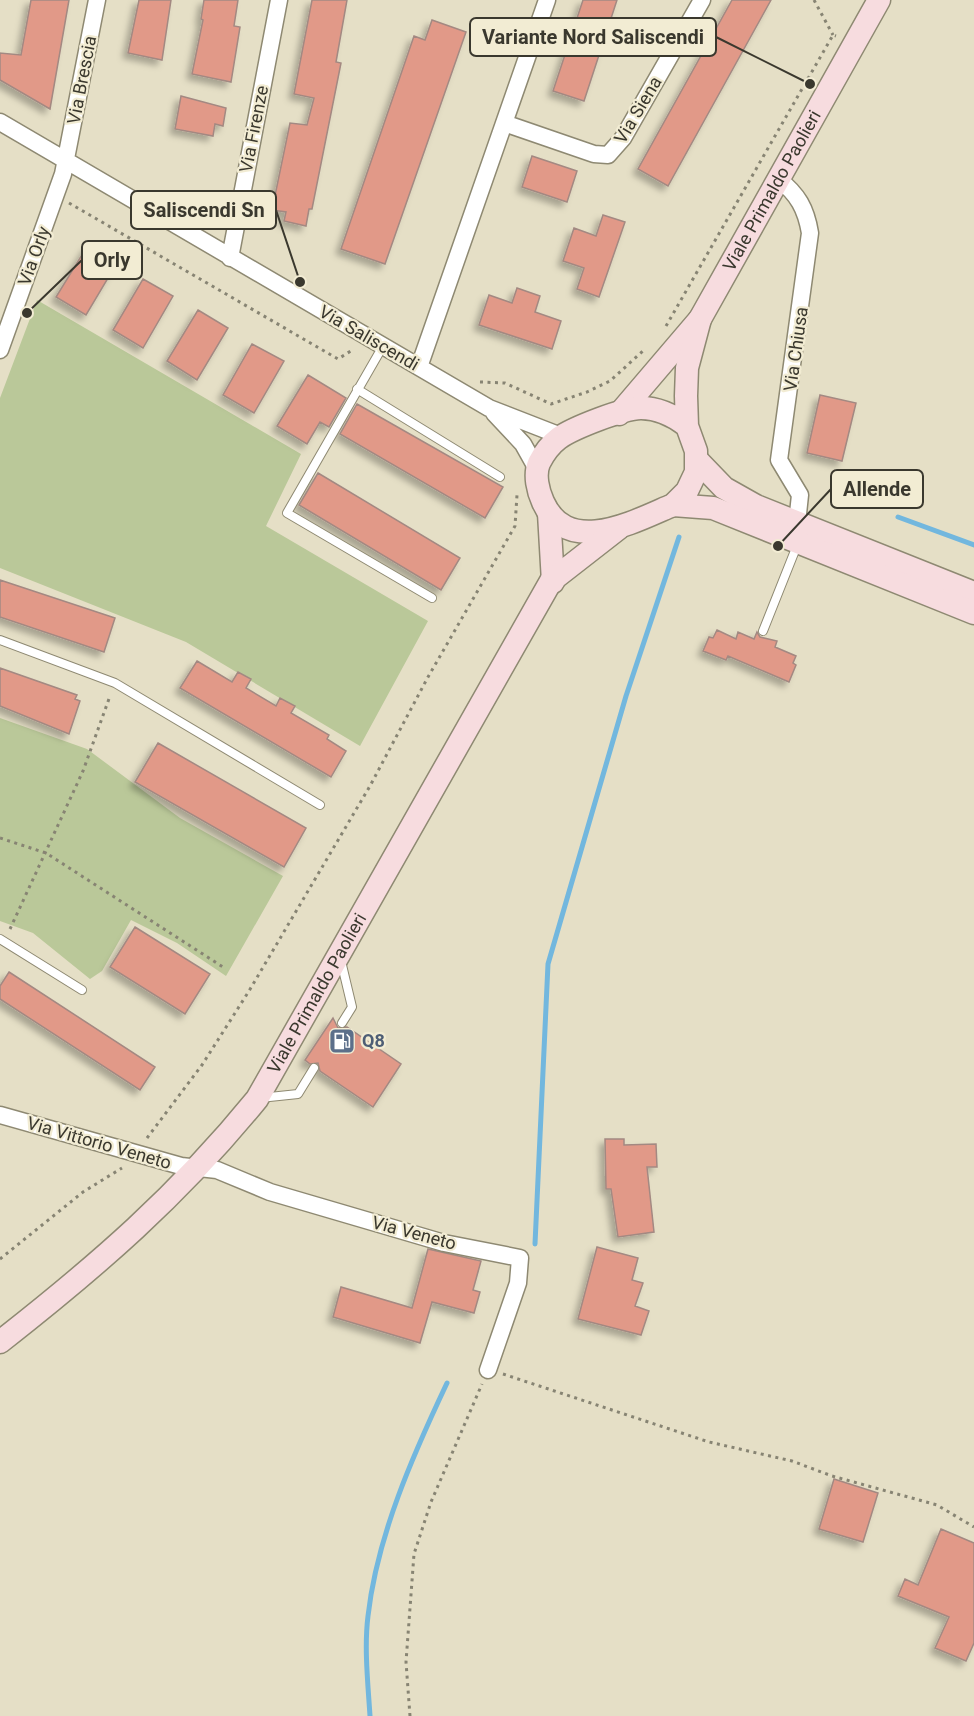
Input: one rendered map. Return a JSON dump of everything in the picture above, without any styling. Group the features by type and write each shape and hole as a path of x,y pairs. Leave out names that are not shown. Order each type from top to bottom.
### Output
{"main road":[{"name":"Viale Primaldo Paolieri","path":"619,414 700,319 879,0"},
{"name":"Viale Primaldo Paolieri","path":"549,513 565,526 585,532 606,532 673,506 682,498 695,478 697,460 694,442 687,426 687,368 700,319"},
{"name":"Viale Primaldo Paolieri","path":"561,436 638,408 671,415 687,426"},
{"path":"552,582 549,513 539,489 537,469 549,448 561,436"},
{"path":"697,460 724,488 798,533 974,613"},
{"path":"673,506 713,508 798,533 974,593"},
{"name":"Viale Primaldo Paolieri","path":"0,1342 115,1250 199,1166 256,1099 340,957 552,582 619,528"}],"street":[{"name":"Via Brescia","path":"67,160 97,0"},
{"name":"Via Firenze","path":"230,258 279,0"},
{"path":"419,367 547,0"},
{"name":"Via Siena","path":"504,123 594,154 608,155 623,138 702,0"},
{"name":"Via Saliscendi","path":"0,122 489,408 561,436"},
{"name":"Via Orly","path":"0,350 67,160"},
{"name":"Via Chiusa","path":"778,179 794,191 802,203 810,233 779,460 801,495 798,533"},
{"name":"Via Saliscendi","path":"489,408 523,444 537,469"},
{"name":"Via Vittorio Veneto","path":"0,1115 181,1166 199,1166"},
{"name":"Via Veneto","path":"199,1166 217,1170 270,1192 444,1244 520,1258 518,1283 488,1370"}],"lane":[{"path":"383,346 287,513 432,598"},
{"path":"357,389 500,477"},
{"path":"763,631 798,533"},
{"path":"0,640 115,683 320,806"},
{"path":"2,940 82,990"},
{"path":"340,957 352,1007 342,1023"},
{"path":"256,1099 298,1094 314,1068"}],"path":[{"path":"814,0 833,35 853,47"},
{"path":"660,336 833,35"},
{"path":"55,197 68,202 338,359 354,349 373,361"},
{"path":"480,382 505,383 551,404 610,381 652,344"},
{"path":"0,1259 83,1192 123,1167 137,1152 214,1047 370,786 428,677 515,526 518,486"},
{"path":"2,940 46,853 83,771 115,683"},
{"path":"0,838 46,853 226,969"},
{"path":"410,1716 406,1662 414,1554 431,1502 488,1370 709,1442 792,1461 832,1476 937,1505 974,1527"}],"green space":[{"path":"37,300 301,454 266,526 428,621 360,746 186,642 0,568 0,398"},
{"path":"0,718 87,749 180,818 283,876 226,976 177,943 131,920 102,971 90,979 33,933 0,921"}],"building":[{"path":"31,0 69,0 50,109 0,80 0,53 21,55"},
{"path":"139,0 171,0 162,60 128,53"},
{"path":"204,0 238,0 234,26 240,27 231,82 192,74 203,20 201,19"},
{"path":"312,0 347,0 336,62 341,63 312,209 309,209 306,226 284,221 286,212 272,210 290,123 307,125 314,98 294,94"},
{"path":"583,0 617,0 584,101 553,91"},
{"path":"732,0 771,0 668,186 638,169"},
{"path":"432,20 466,32 385,264 341,249 414,36 425,40"},
{"path":"181,96 226,108 223,126 215,124 213,136 175,129"},
{"path":"532,156 577,171 567,202 522,187"},
{"path":"603,215 625,222 599,297 577,289 584,268 563,261 574,228 596,236"},
{"path":"88,245 117,263 86,315 56,297"},
{"path":"143,279 173,296 143,348 113,330"},
{"path":"517,288 540,296 535,312 561,321 552,349 479,325 489,295 512,303"},
{"path":"198,310 228,328 197,380 167,361"},
{"path":"252,344 284,361 254,413 223,395"},
{"path":"308,375 346,398 329,427 320,422 307,444 277,426"},
{"path":"820,395 856,403 842,461 807,453"},
{"path":"357,404 503,487 485,518 340,434"},
{"path":"318,473 460,558 441,590 299,505"},
{"path":"0,580 115,618 104,652 0,617"},
{"path":"717,630 736,639 738,632 754,639 757,632 760,637 777,641 775,647 796,656 793,663 796,665 789,682 728,656 726,660 703,651 709,637 713,638"},
{"path":"197,661 232,682 238,672 251,679 246,688 276,706 280,698 295,706 291,713 329,735 327,739 346,751 331,777 180,688"},
{"path":"0,668 77,695 75,699 80,701 69,734 0,706"},
{"path":"158,743 306,828 284,867 135,782"},
{"path":"135,927 210,974 185,1014 110,967"},
{"path":"9,972 155,1067 140,1090 0,999 0,986"},
{"path":"333,1018 338,1028 347,1027 401,1064 373,1107 320,1071 318,1063 310,1064 305,1060"},
{"path":"605,1139 624,1139 624,1145 656,1144 657,1167 647,1167 654,1232 618,1237 611,1189 606,1189"},
{"path":"597,1247 638,1258 632,1280 643,1283 635,1306 649,1311 641,1335 578,1319"},
{"path":"428,1249 481,1261 473,1290 480,1292 474,1313 432,1302 420,1343 333,1317 341,1287 412,1308"},
{"path":"834,1479 878,1493 863,1542 819,1529"},
{"path":"941,1529 974,1543 974,1643 966,1661 935,1648 949,1617 898,1596 905,1579 918,1585"}],"waterway":[{"path":"898,517 974,545"},
{"path":"535,1244 548,964 626,696 679,537"},
{"path":"370,1716 366,1641 368,1616 379,1556 409,1467 447,1383"}],"place":[{"name":"Variante Nord Saliscendi","path":"810,84"},
{"name":"Saliscendi Sn","path":"300,282"},
{"name":"Orly","path":"27,313"},
{"name":"Allende","path":"778,546"},
{"name":"Q8","path":"342,1041"}]}
